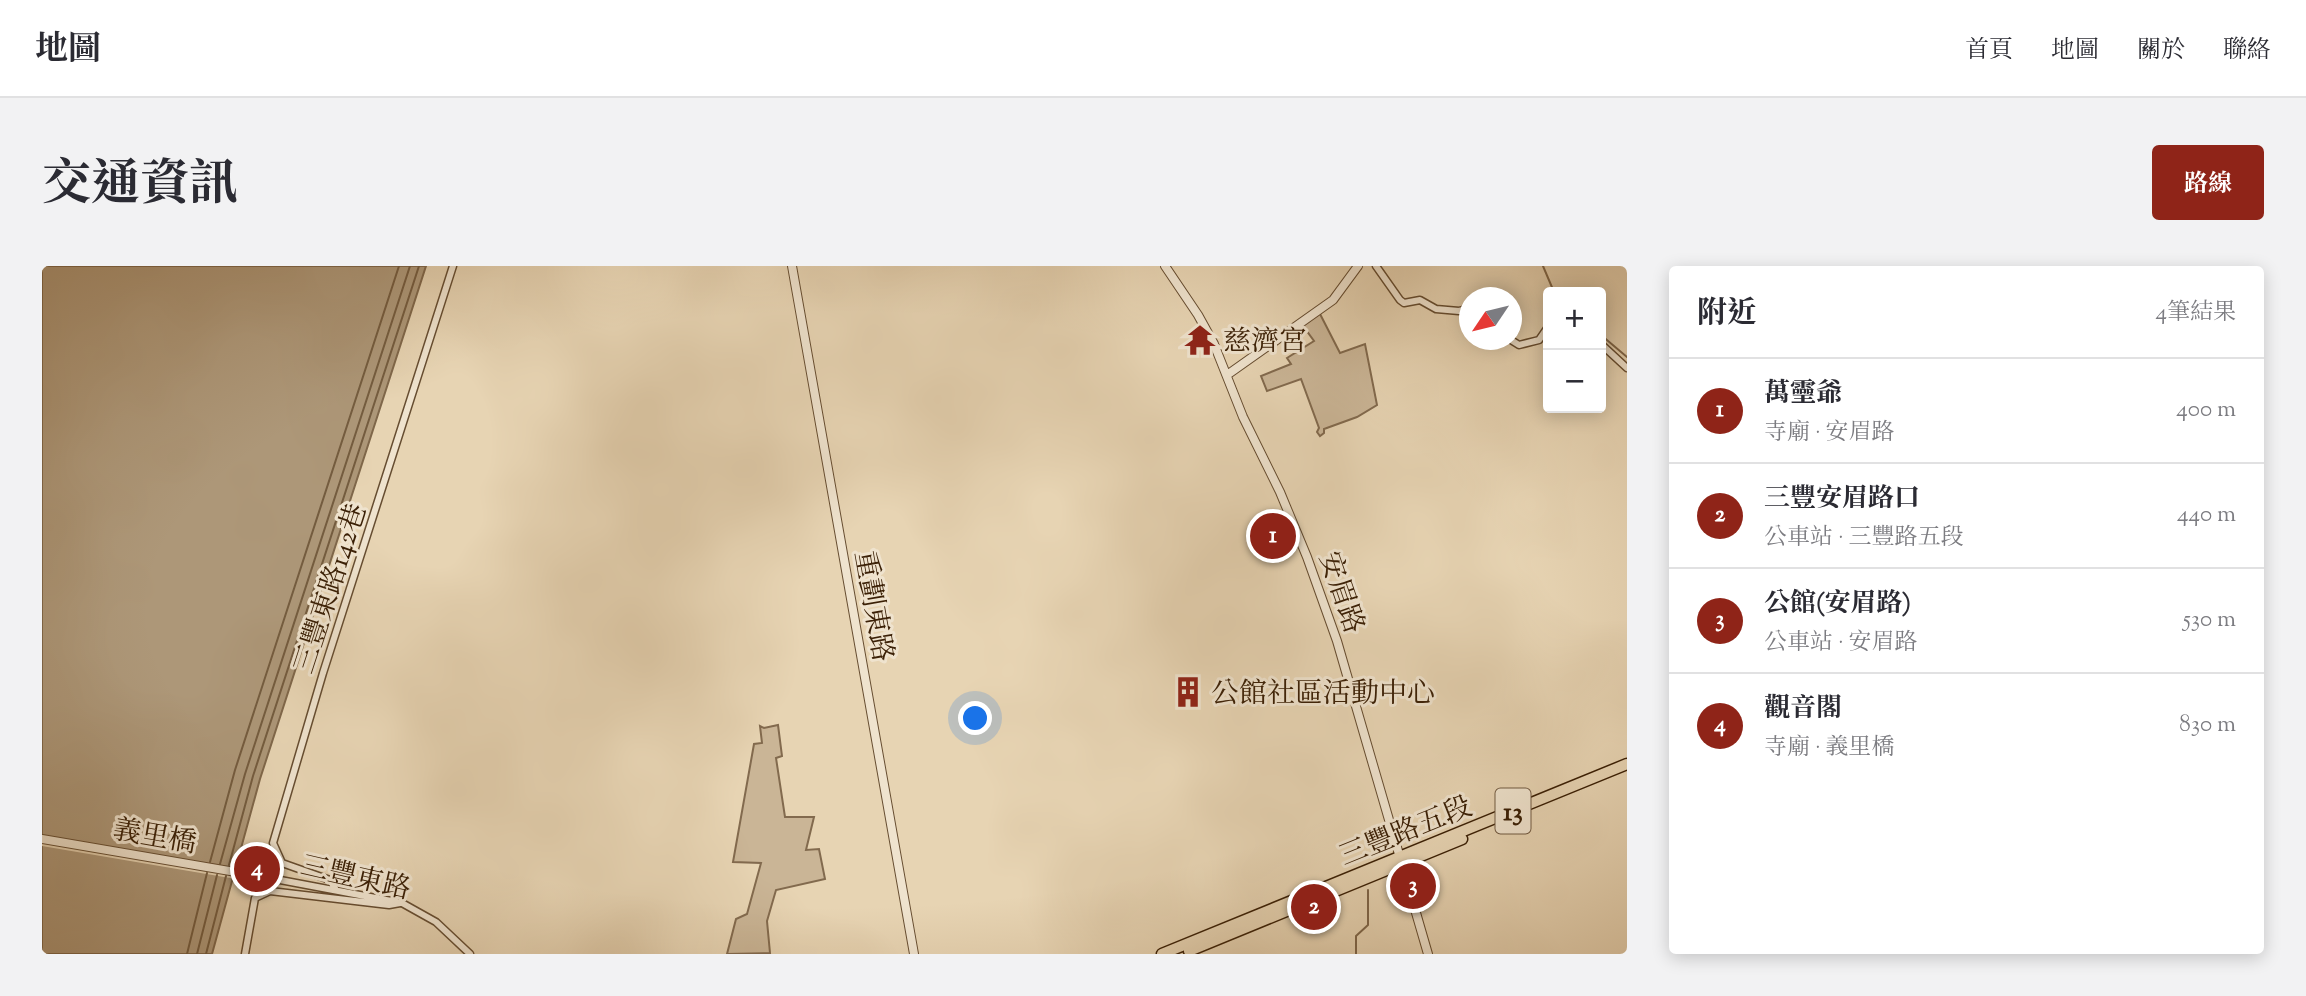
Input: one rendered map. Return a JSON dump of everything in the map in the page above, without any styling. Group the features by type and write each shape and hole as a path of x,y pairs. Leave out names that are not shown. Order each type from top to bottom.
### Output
{"main road":[{"name":"三豐路五段","path":"1181,954 1627,764"},
{"name":"三豐路五段","path":"1162,954 1627,771"}],"street":[{"name":"三豐東路142巷","path":"336,890 330,880 282,863 273,843 323,673 453,266"},
{"name":"重劃東路","path":"792,266 914,954"},
{"name":"安眉路","path":"1165,266 1198,315 1227,375 1243,417 1294,524 1325,605 1428,954"},
{"path":"1227,375 1333,300 1359,266"},
{"path":"1376,266 1404,303 1420,300 1432,308 1459,311"},
{"path":"1522,344 1539,340 1543,334"},
{"path":"1606,349 1627,368"},
{"name":"義里橋","path":"42,839 260,876"},
{"name":"三豐東路","path":"260,876 402,902 436,922 470,954"},
{"path":"245,954 256,898 260,894 270,891 389,905 402,902"}],"shaded area":[{"path":"1319,312 1340,353 1365,344 1377,405 1357,417 1324,429 1320,436 1301,379 1267,391 1261,376 1291,364 1287,358 1314,341 1301,323"},
{"path":"778,725 782,756 776,758 785,817 814,817 806,850 819,849 825,879 776,890 767,921 770,953 727,954 736,919 747,914 761,863 733,862 754,744 762,743 760,726 764,728"}],"water":[{"path":"42,266 426,266 260,779 212,954 42,954"}],"pier":[{"path":"42,839 238,872 236,879 42,846"}],"waterway":[{"path":"1543,266 1552,287"},
{"path":"1606,339 1627,357"},
{"path":"1356,954 1356,936 1368,925 1368,890"}],"place":[{"name":"慈濟宮","path":"1200,340"},
{"name":"萬𤫊爺","path":"1273,536"},
{"name":"公館社區活動中心","path":"1188,692"},
{"name":"觀音閣","path":"257,869"},
{"name":"公館(安眉路)","path":"1413,886"},
{"name":"三豐安眉路口","path":"1314,907"}]}
